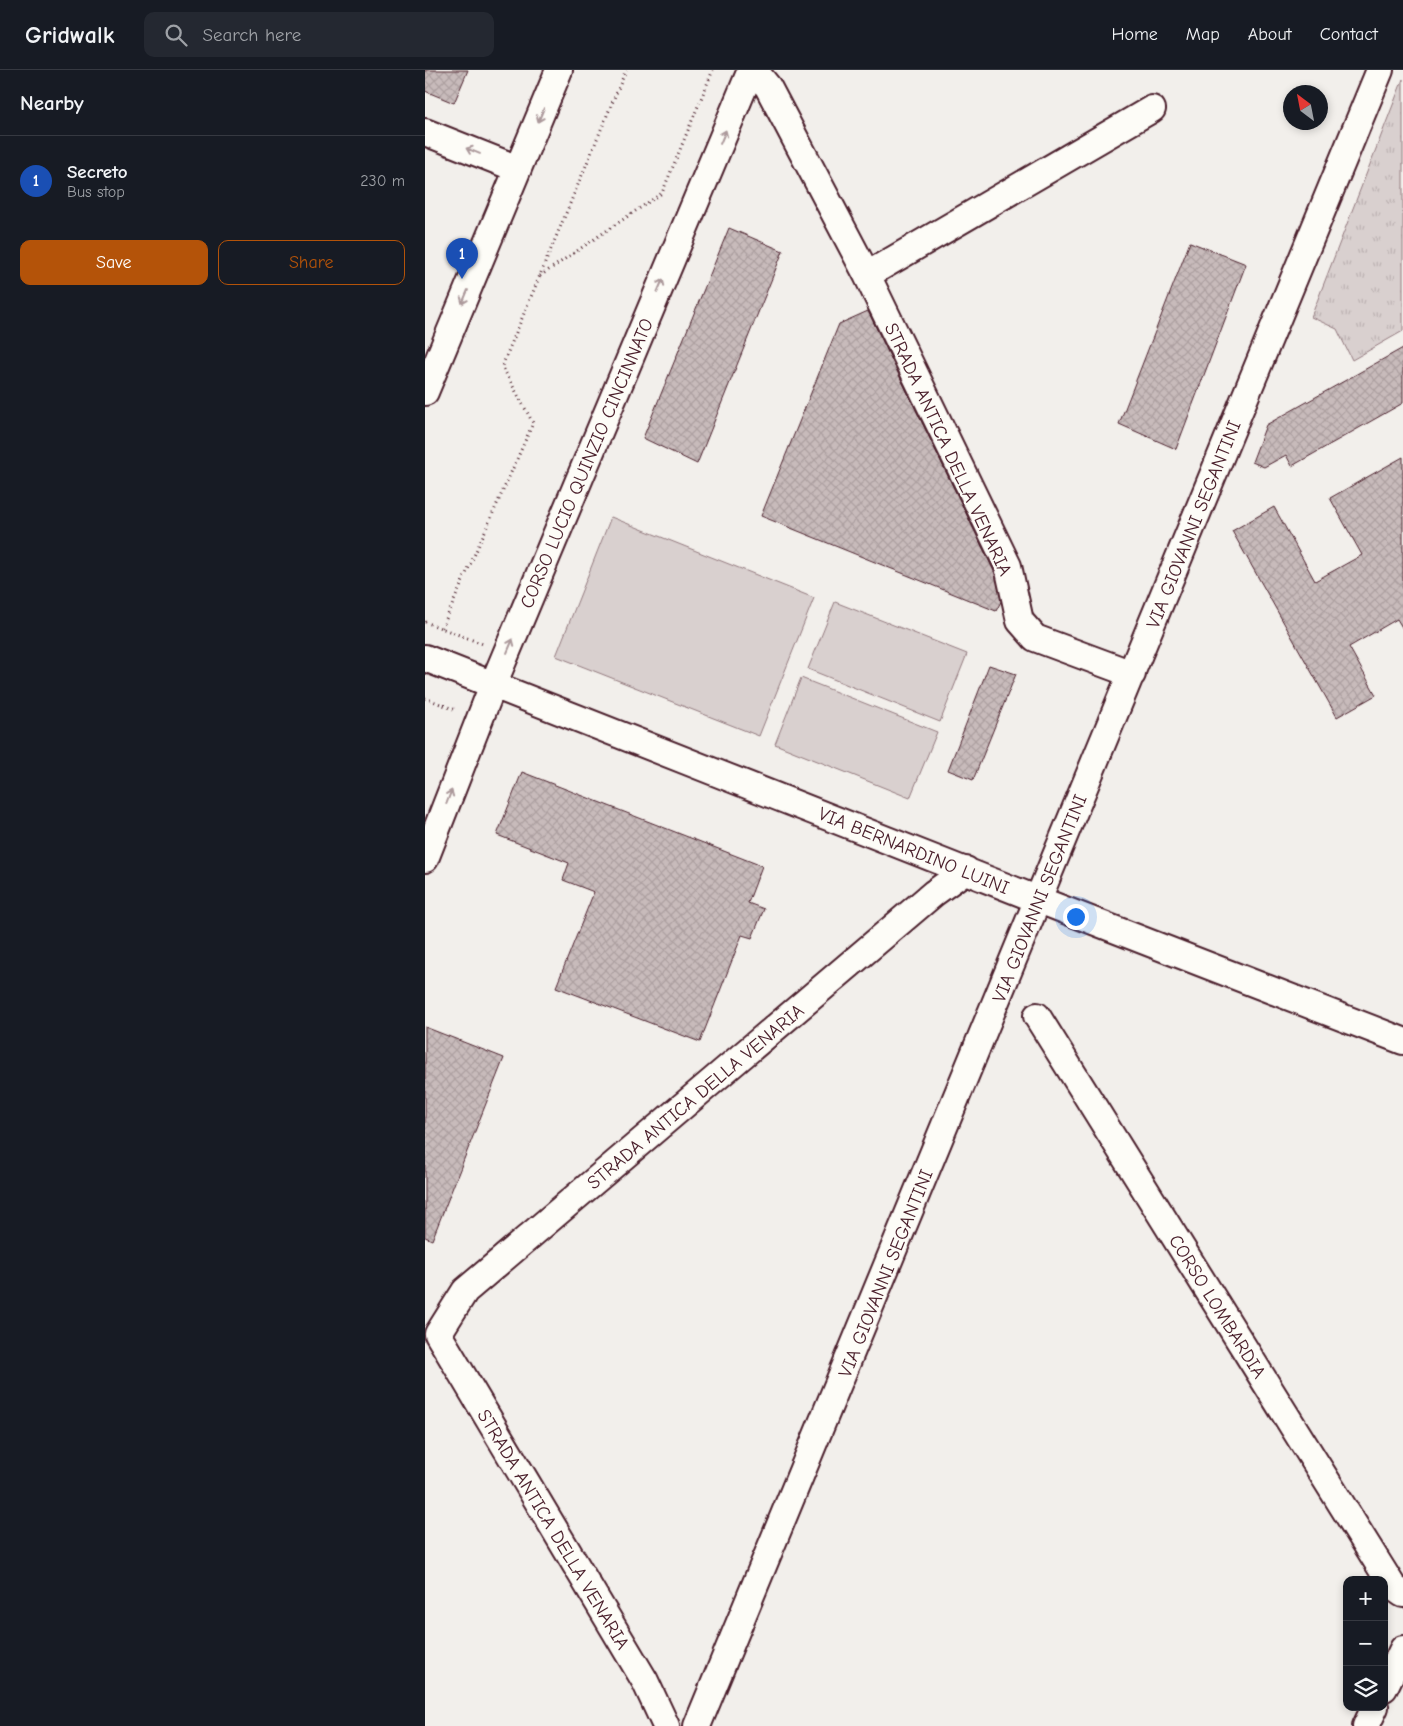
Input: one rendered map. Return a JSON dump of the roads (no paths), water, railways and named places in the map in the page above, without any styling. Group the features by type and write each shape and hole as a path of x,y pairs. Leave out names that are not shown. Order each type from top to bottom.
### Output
{"street":[{"path":"425,392 559,70"},
{"name":"STRADA ANTICA DELLA VENARIA","path":"753,70 768,86 867,275 1008,566 1020,620 1035,638 1132,674"},
{"name":"CORSO LUCIO QUINZIO CINCINNATO","path":"425,858 493,685 753,70"},
{"name":"VIA GIOVANNI SEGANTINI","path":"697,1726 1380,70"},
{"path":"867,275 1152,109"},
{"path":"425,132 518,169"},
{"name":"VIA BERNARDINO LUINI","path":"425,658 1403,1042"},
{"name":"STRADA ANTICA DELLA VENARIA","path":"666,1726 645,1681 432,1332 465,1292 934,893 966,870"},
{"name":"CORSO LOMBARDIA","path":"1037,1016 1393,1587 1403,1594"},
{"path":"1388,1680 1403,1649"}],"place":[{"name":"Secreto","path":"462,279"}]}
